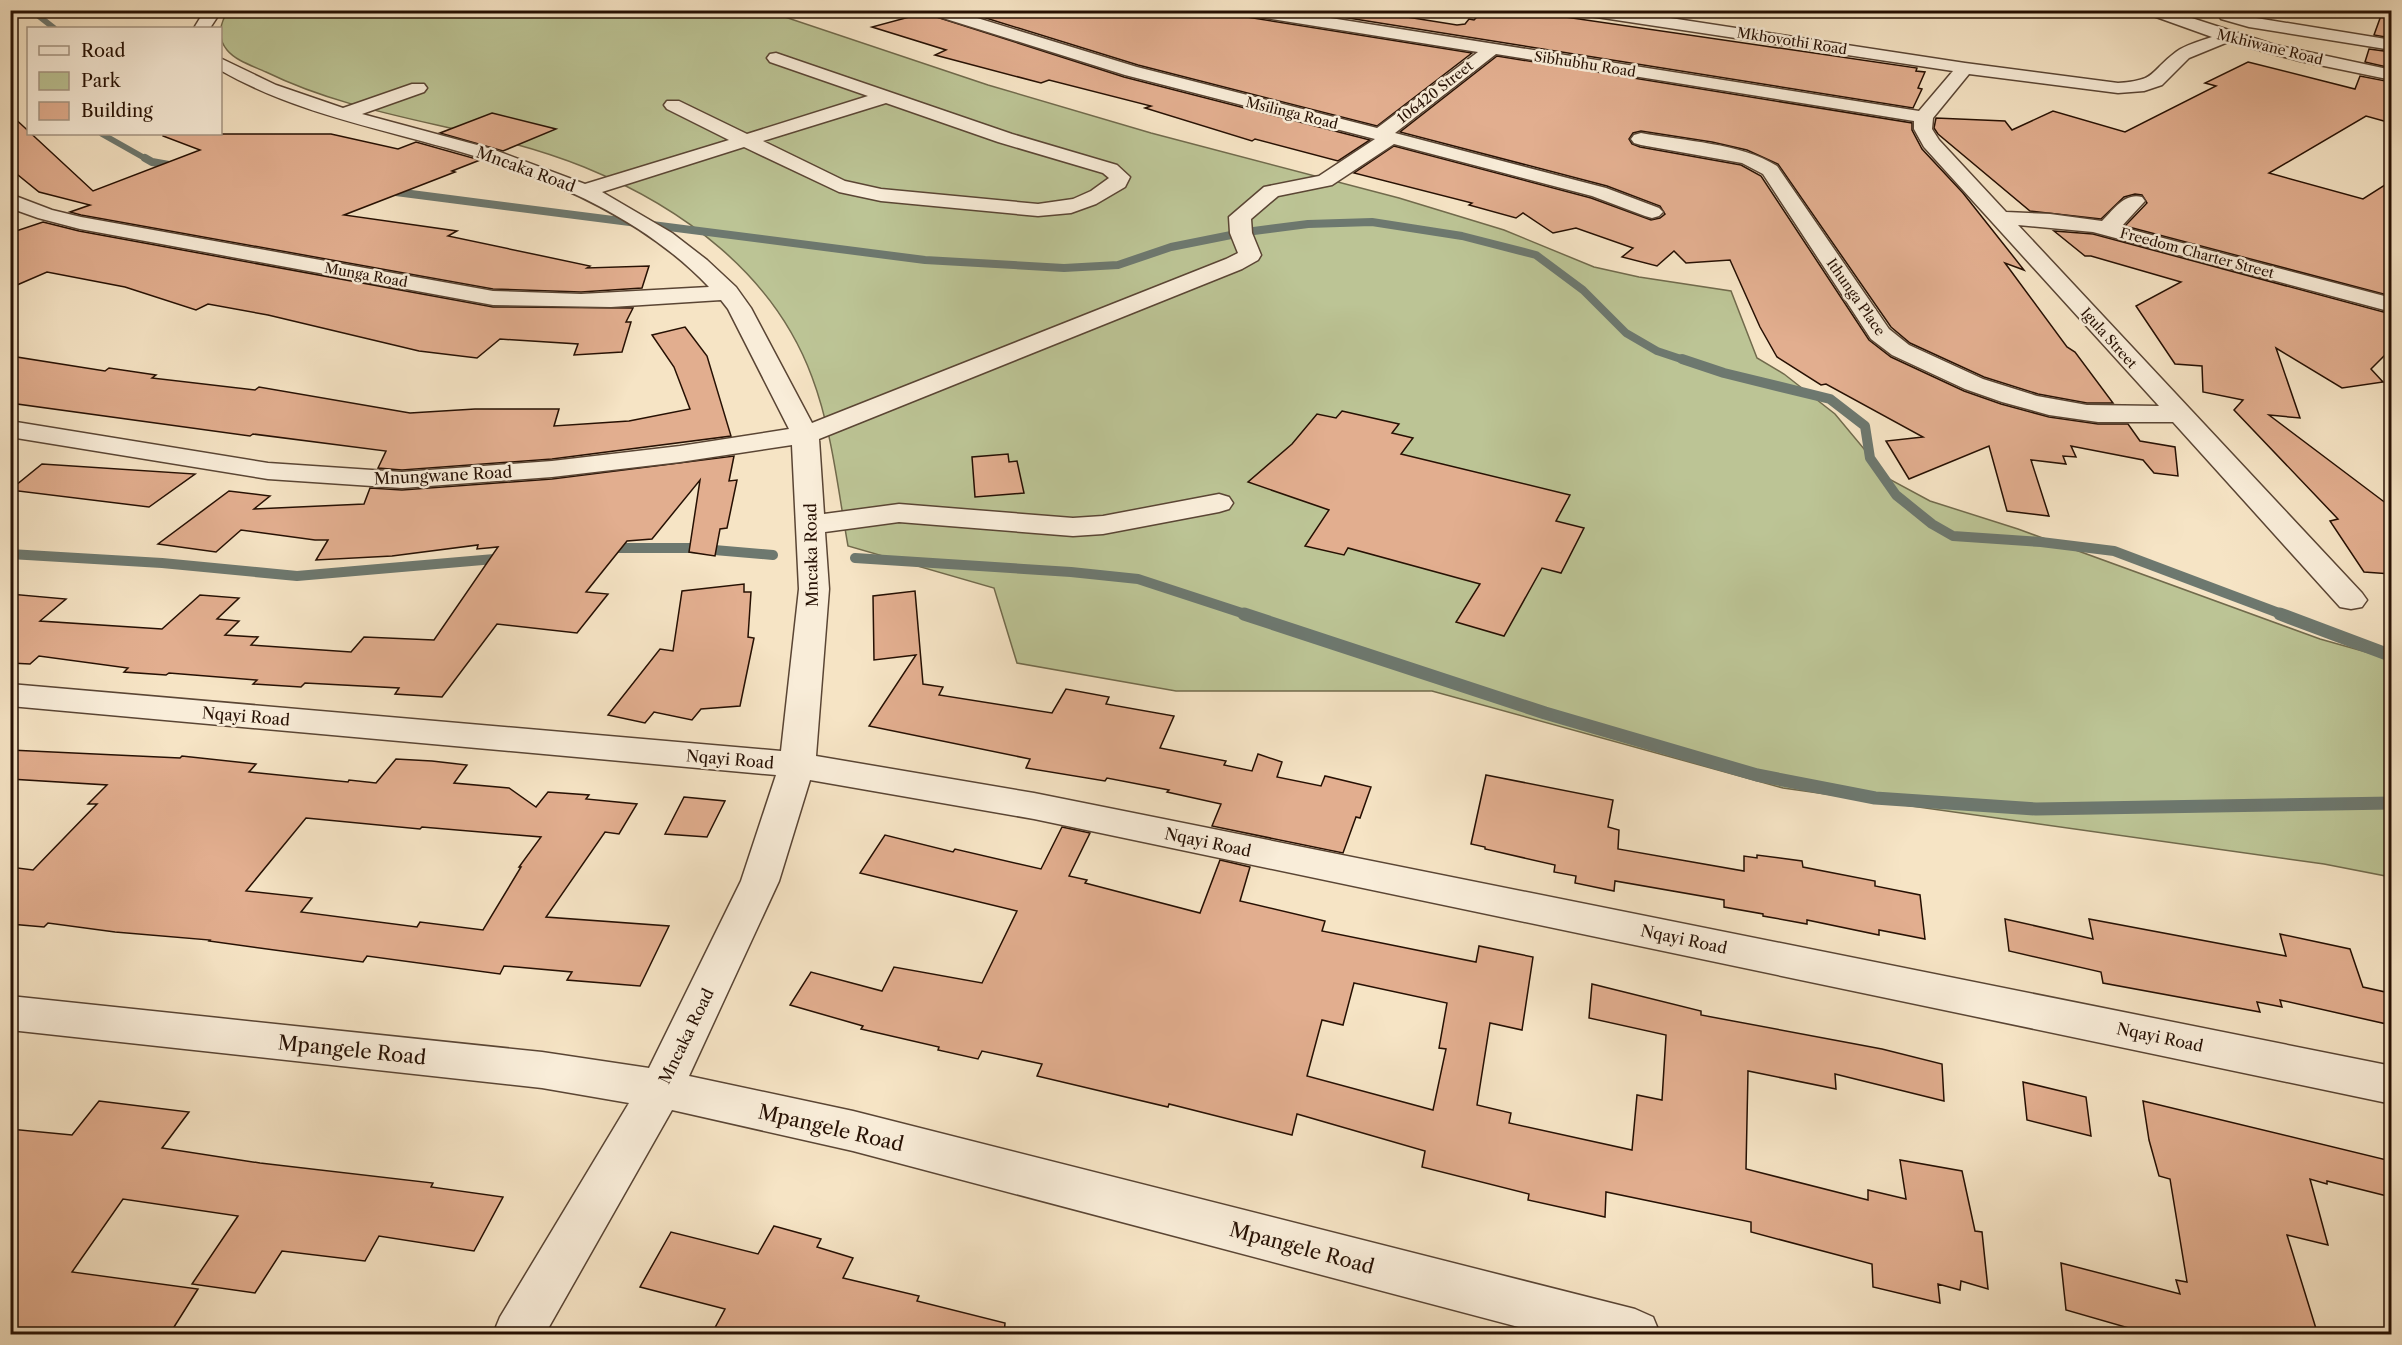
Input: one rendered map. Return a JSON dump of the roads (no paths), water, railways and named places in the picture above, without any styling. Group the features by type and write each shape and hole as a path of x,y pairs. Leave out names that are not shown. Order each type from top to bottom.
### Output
{"street":[{"path":"202,27 207,16 214,10"},
{"name":"Msilinga Road","path":"933,10 1131,71 1588,189 1652,212"},
{"name":"Sibhubhu Road","path":"1247,10 1924,117"},
{"name":"Mkhovothi Road","path":"1583,10 1965,68 2130,88 2156,81 2177,48 2226,37"},
{"path":"2137,10 2158,29"},
{"name":"Mkhiwane Road","path":"2151,10 2226,37 2391,75"},
{"path":"2212,10 2249,22 2316,26 2391,45"},
{"path":"2316,26 2335,31 2342,24 2391,37"},
{"name":"106420 Street","path":"805,435 1234,264 1250,255 1241,233 1240,217 1271,190 1325,181 1385,136 1491,50"},
{"path":"673,105 838,186 881,195 1056,210 1082,204 1118,183 1120,177 1110,170 1005,138 776,58"},
{"name":"Mncaka Road","path":"222,64 276,92 341,115 506,159 585,191 625,212 678,246 728,292 739,308 805,435 813,590 811,637 797,765 760,881 661,1089 518,1335"},
{"path":"1924,117 1965,68"},
{"path":"341,115 418,88"},
{"path":"585,191 885,97"},
{"name":"Igula Street","path":"1924,117 1923,129 1930,143 2351,600"},
{"name":"Ithunga Place","path":"1641,139 1742,156 1770,170 1880,334 1891,345 1906,354 1996,392 2046,407 2089,413 2179,414"},
{"name":"Munga Road","path":"10,200 45,214 80,223 493,298 545,302 600,302 728,292"},
{"path":"2106,229 2135,201"},
{"name":"Freedom Charter Street","path":"2001,218 2074,222 2106,229 2391,305"},
{"name":"Mnungwane Road","path":"10,429 268,471 402,480 552,469 680,454 805,435"},
{"path":"809,525 899,513 1073,527 1103,525 1219,503"},
{"name":"Nqayi Road","path":"10,695 797,765 1034,806 2391,1085"},
{"name":"Mpangele Road","path":"10,1013 542,1070 661,1089 853,1131 1635,1335"}],"waterway":[{"path":"31,10 53,27"},
{"path":"104,135 148,160"},
{"path":"145,158 152,162 180,167"},
{"path":"388,191 925,260 1064,268 1118,265 1171,247 1246,232 1308,224 1372,222 1462,236 1536,255 1583,290 1626,333 1657,351 1687,361"},
{"path":"1682,359 1724,373 1830,399 1865,426 1870,458 1896,495 1932,524 1953,536 2041,542 2114,551 2284,615"},
{"path":"606,548 691,548 773,555"},
{"path":"10,554 162,563 297,576 506,558"},
{"path":"855,558 1071,572 1138,579 1248,615"},
{"path":"1244,614 1545,713 1757,775 1875,798 2036,809 2392,803"},
{"path":"2280,614 2392,656"}]}
